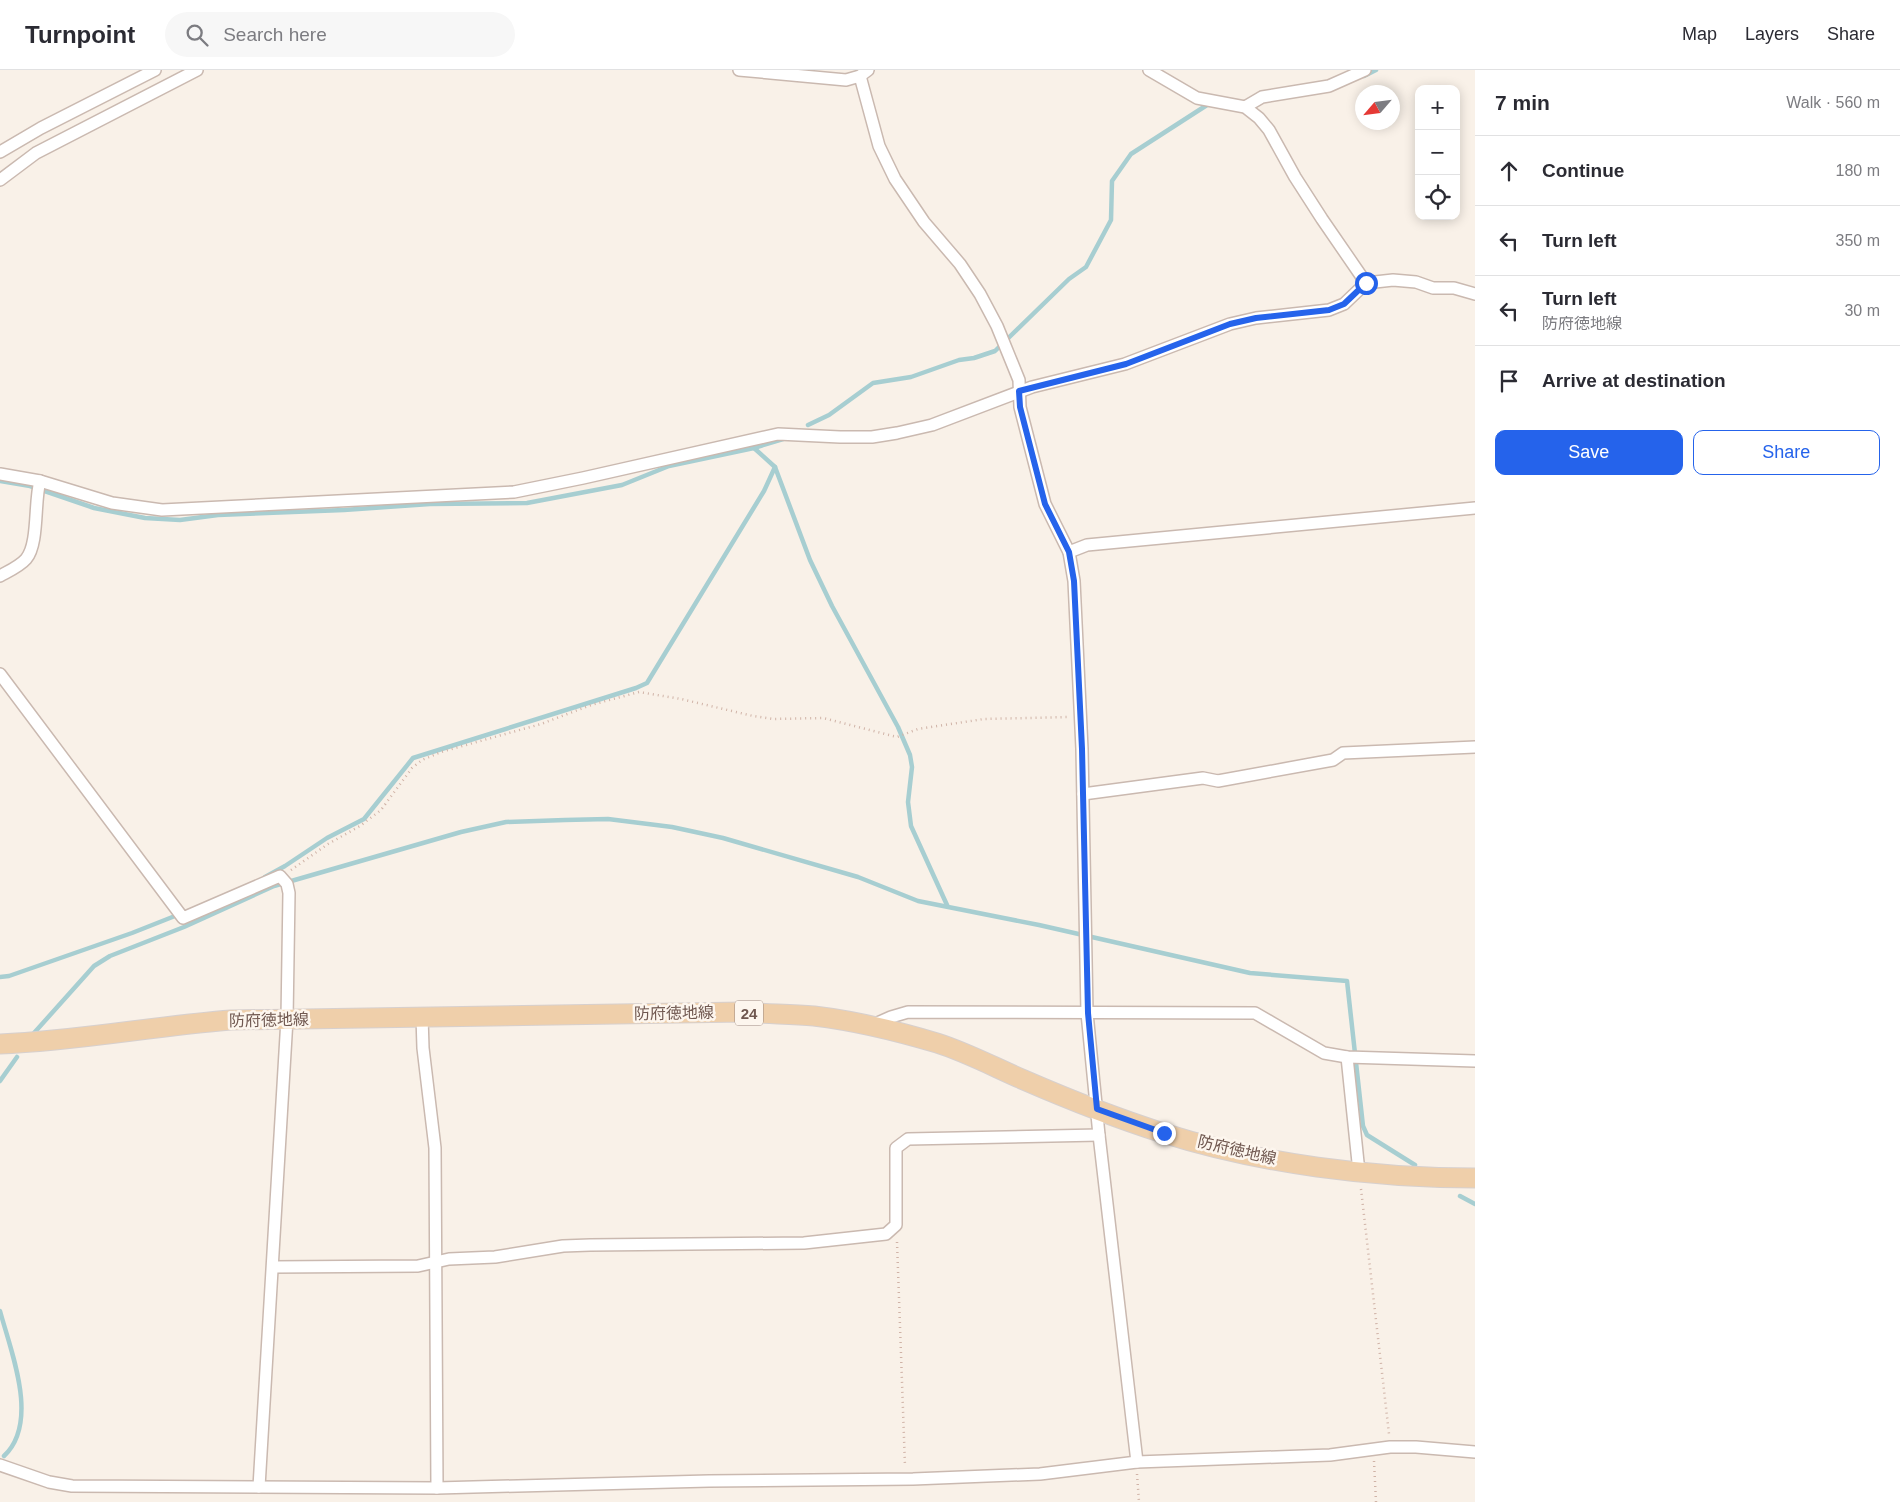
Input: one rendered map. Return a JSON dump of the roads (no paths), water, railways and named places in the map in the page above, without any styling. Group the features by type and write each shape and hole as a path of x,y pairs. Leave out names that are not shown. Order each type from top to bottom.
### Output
{"main road":[{"name":"防府徳地線","path":"0,1044 231,1020 742,1012 814,1016 872,1026 939,1044 1097,1109 1164,1133 1222,1148 1289,1162 1359,1172 1475,1178"}],"street":[{"path":"0,152 41,128 155,70"},
{"path":"3,176 36,153 197,70"},
{"path":"739,70 846,80 864,73 879,146 895,179 924,222 960,264 980,294 996,326 1019,380 1020,407 1045,504 1069,552 1074,581 1080,717 1088,1013 1098,1135 1137,1462"},
{"path":"1149,70 1197,98 1245,107 1259,118 1270,130 1294,178 1366,283"},
{"path":"1245,107 1262,97 1329,86 1365,70"},
{"path":"0,474 38,487 112,503 162,510 514,492 778,434 872,437 897,433 932,424 1019,391 1126,364 1230,324 1256,318 1329,310 1344,304 1366,283 1393,280 1416,282 1433,288 1454,288 1475,294"},
{"path":"0,576 27,558 35,523 38,487"},
{"path":"1069,552 1088,545 1475,508"},
{"path":"0,674 183,918 280,876 287,884 289,893 287,1019 259,1487"},
{"path":"1083,794 1202,778 1218,781 1333,760 1343,752 1475,747"},
{"path":"872,1026 891,1017 908,1012 1255,1013 1324,1053 1347,1057 1475,1060"},
{"path":"422,1016 423,1048 434,1148 437,1488"},
{"path":"1347,1057 1359,1172"},
{"path":"273,1267 418,1266 449,1259 495,1257 563,1246 804,1242 886,1234 896,1224 896,1148 908,1139 1098,1135"},
{"path":"0,1465 49,1482 72,1486 437,1488 709,1481 905,1479 1040,1474 1137,1462 1330,1455 1390,1447 1416,1447 1475,1452"}],"waterway":[{"path":"1364,76 1376,70"},
{"path":"808,425 829,415 873,383 911,377 959,360 974,358 995,351 1069,279 1086,267 1111,220 1112,181 1131,154 1211,104"},
{"path":"0,481 30,486 94,508 145,518 180,520 218,515 344,510 430,504 527,503 622,485 669,466 754,448 783,439"},
{"path":"754,448 775,467 810,560 832,606 898,727 910,755 912,767 908,802 911,826 947,905"},
{"path":"265,877 327,838 364,819 413,758 647,683 764,491 775,467"},
{"path":"34,1033 94,966 110,956 184,927 274,886 461,832 506,822 608,819 672,827 723,838 858,877 918,901 1039,925 1250,973 1347,981 1363,1126 1367,1135 1415,1165"},
{"path":"0,977 9,976 132,933 180,914"},
{"path":"0,1081 17,1057"},
{"path":"1460,1196 1475,1204"},
{"path":"0,1311 16,1366 21,1406 20,1425 15,1442 4,1456"}]}
